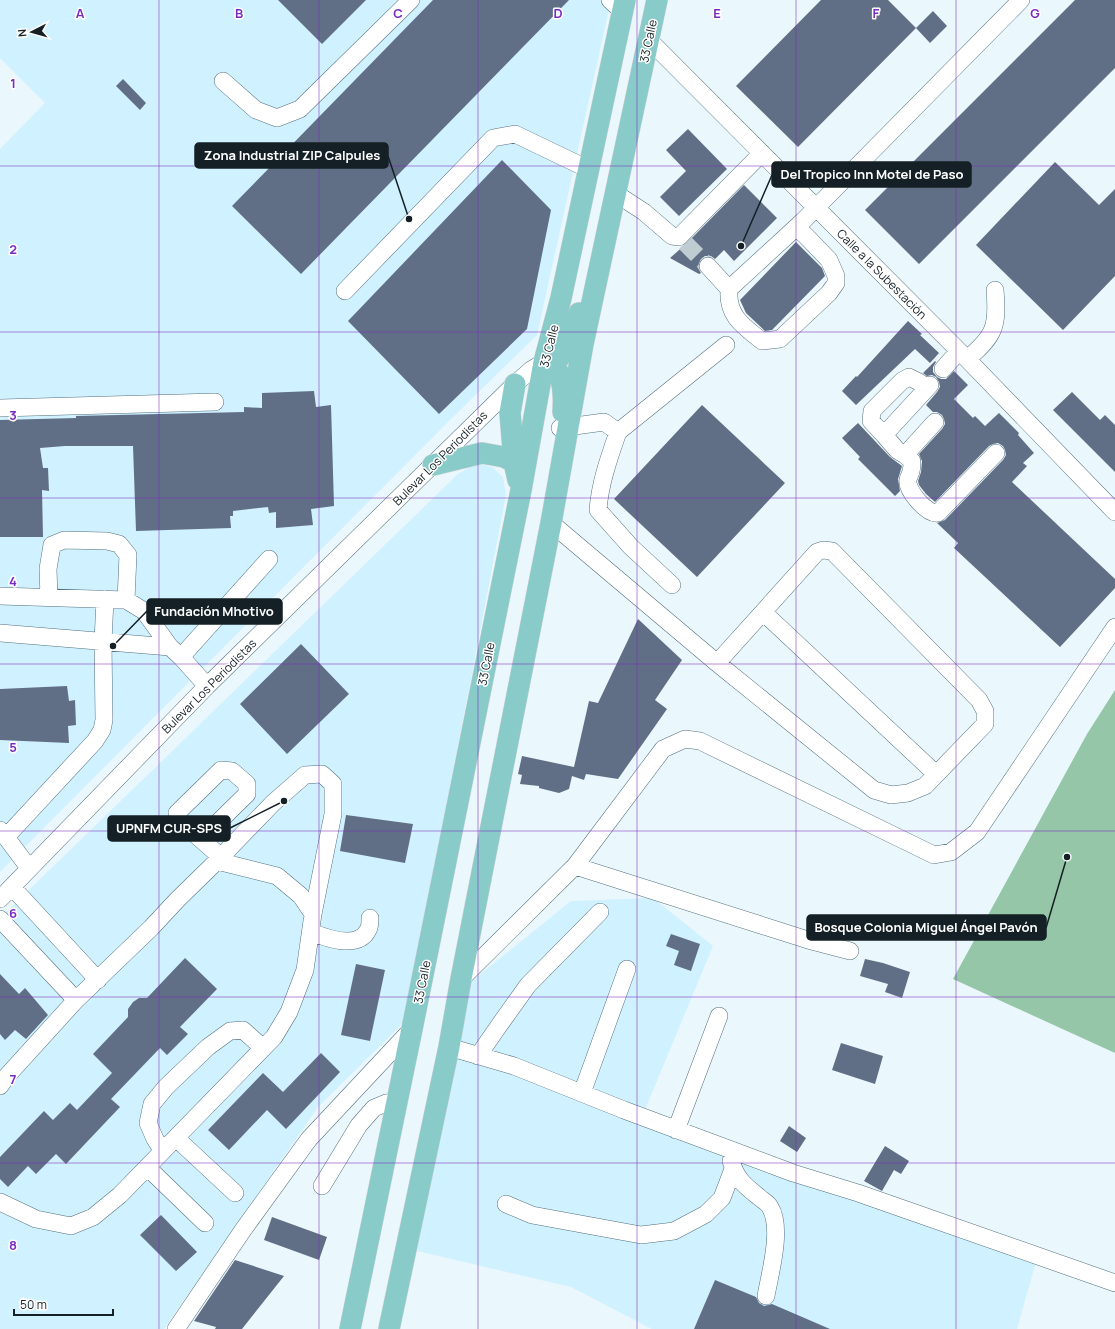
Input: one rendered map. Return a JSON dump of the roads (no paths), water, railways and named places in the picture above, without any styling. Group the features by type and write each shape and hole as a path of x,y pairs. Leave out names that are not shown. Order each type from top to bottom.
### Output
{"main road":[{"name":"33 Calle","path":"389,1329 449,1047 461,979 551,523 565,427 657,0"},
{"name":"33 Calle","path":"350,1329 521,490 544,362 561,298 588,169 619,4"},
{"path":"544,362 554,362 559,358 572,335 583,303 594,258 606,236"},
{"path":"544,362 556,369 563,387 565,427"},
{"path":"515,384 510,414 514,462 521,490"},
{"path":"433,465 482,452 514,462"}],"street":[{"path":"223,81 256,110 277,118 300,109 411,0"},
{"path":"796,228 805,235 829,260 836,276 836,283 829,293 780,339 762,340 742,325 731,310 728,299 729,289 796,228 1021,0"},
{"name":"Calle a la Subestación","path":"648,39 963,355 1115,512"},
{"path":"345,291 493,138 515,134 588,169"},
{"path":"615,193 644,212 672,236 682,240 762,153"},
{"path":"708,266 729,289"},
{"path":"943,369 988,340 995,323 995,290"},
{"path":"672,585 631,547 598,510 599,494 606,467 618,432 726,345"},
{"name":"Bulevar Los Periodistas","path":"6,893 207,686 515,384 531,370 544,362"},
{"path":"884,435 928,387 909,377 902,381 872,411 872,421 884,435 897,450 912,461 912,470 907,481 909,487 921,504 928,511 935,514 938,513 996,453"},
{"path":"0,408 215,402"},
{"path":"565,427 604,422 618,432"},
{"path":"905,455 935,422"},
{"path":"551,523 717,663 874,790 891,794 908,793 925,786 985,724 985,711 979,700 832,551 823,550 817,552 717,663"},
{"path":"49,597 48,569 52,546 64,540 92,540 107,541 118,544 128,555 126,600"},
{"path":"176,652 270,559"},
{"path":"0,596 126,600 144,611 176,652 207,686"},
{"path":"29,868 3,834 96,741 102,730 104,720 103,642 105,599"},
{"path":"763,612 936,774"},
{"path":"461,979 575,866 663,749 685,739 700,741 934,854 951,852 977,832 1115,627"},
{"path":"0,633 103,642 176,652"},
{"path":"0,1086 6,1077 76,1000 98,980 273,803 305,776 322,774 333,784 332,814 313,914 305,970 289,1012 274,1037 176,1138 162,1150 120,1195 93,1217 71,1226 36,1219 0,1202"},
{"path":"201,839 219,859 277,876 301,896 313,914"},
{"path":"575,866 808,940 850,950"},
{"path":"6,893 98,980"},
{"path":"478,1056 528,985 600,912"},
{"path":"311,932 347,942 361,939 369,930 370,918"},
{"path":"0,919 76,1000"},
{"path":"582,1093 628,969"},
{"path":"676,1130 719,1016"},
{"path":"176,1329 243,1230 310,1139 412,1029"},
{"path":"162,1150 148,1123 152,1104 166,1087 208,1047 230,1031 243,1030 263,1048"},
{"path":"449,1047 514,1066 676,1130 793,1173 858,1193 1115,1283"},
{"path":"322,1186 359,1125 374,1108 386,1103 397,1102"},
{"path":"176,1138 235,1193"},
{"path":"728,1149 733,1169 741,1183 770,1206 774,1217 776,1247 766,1296"},
{"path":"147,1167 205,1223"},
{"path":"506,1204 532,1215 641,1235 674,1230 706,1214 722,1198 733,1169"}],"tunnel":[{"path":"685,243 708,266"}],"place":[{"name":"Zona Industrial ZIP Calpules","path":"409,219"},
{"name":"Del Tropico Inn Motel de Paso","path":"741,246"},
{"name":"Fundación Mhotivo","path":"113,646"},
{"name":"UPNFM CUR-SPS","path":"284,801"},
{"name":"Bosque Colonia Miguel Ángel Pavón","path":"1067,857"}]}
